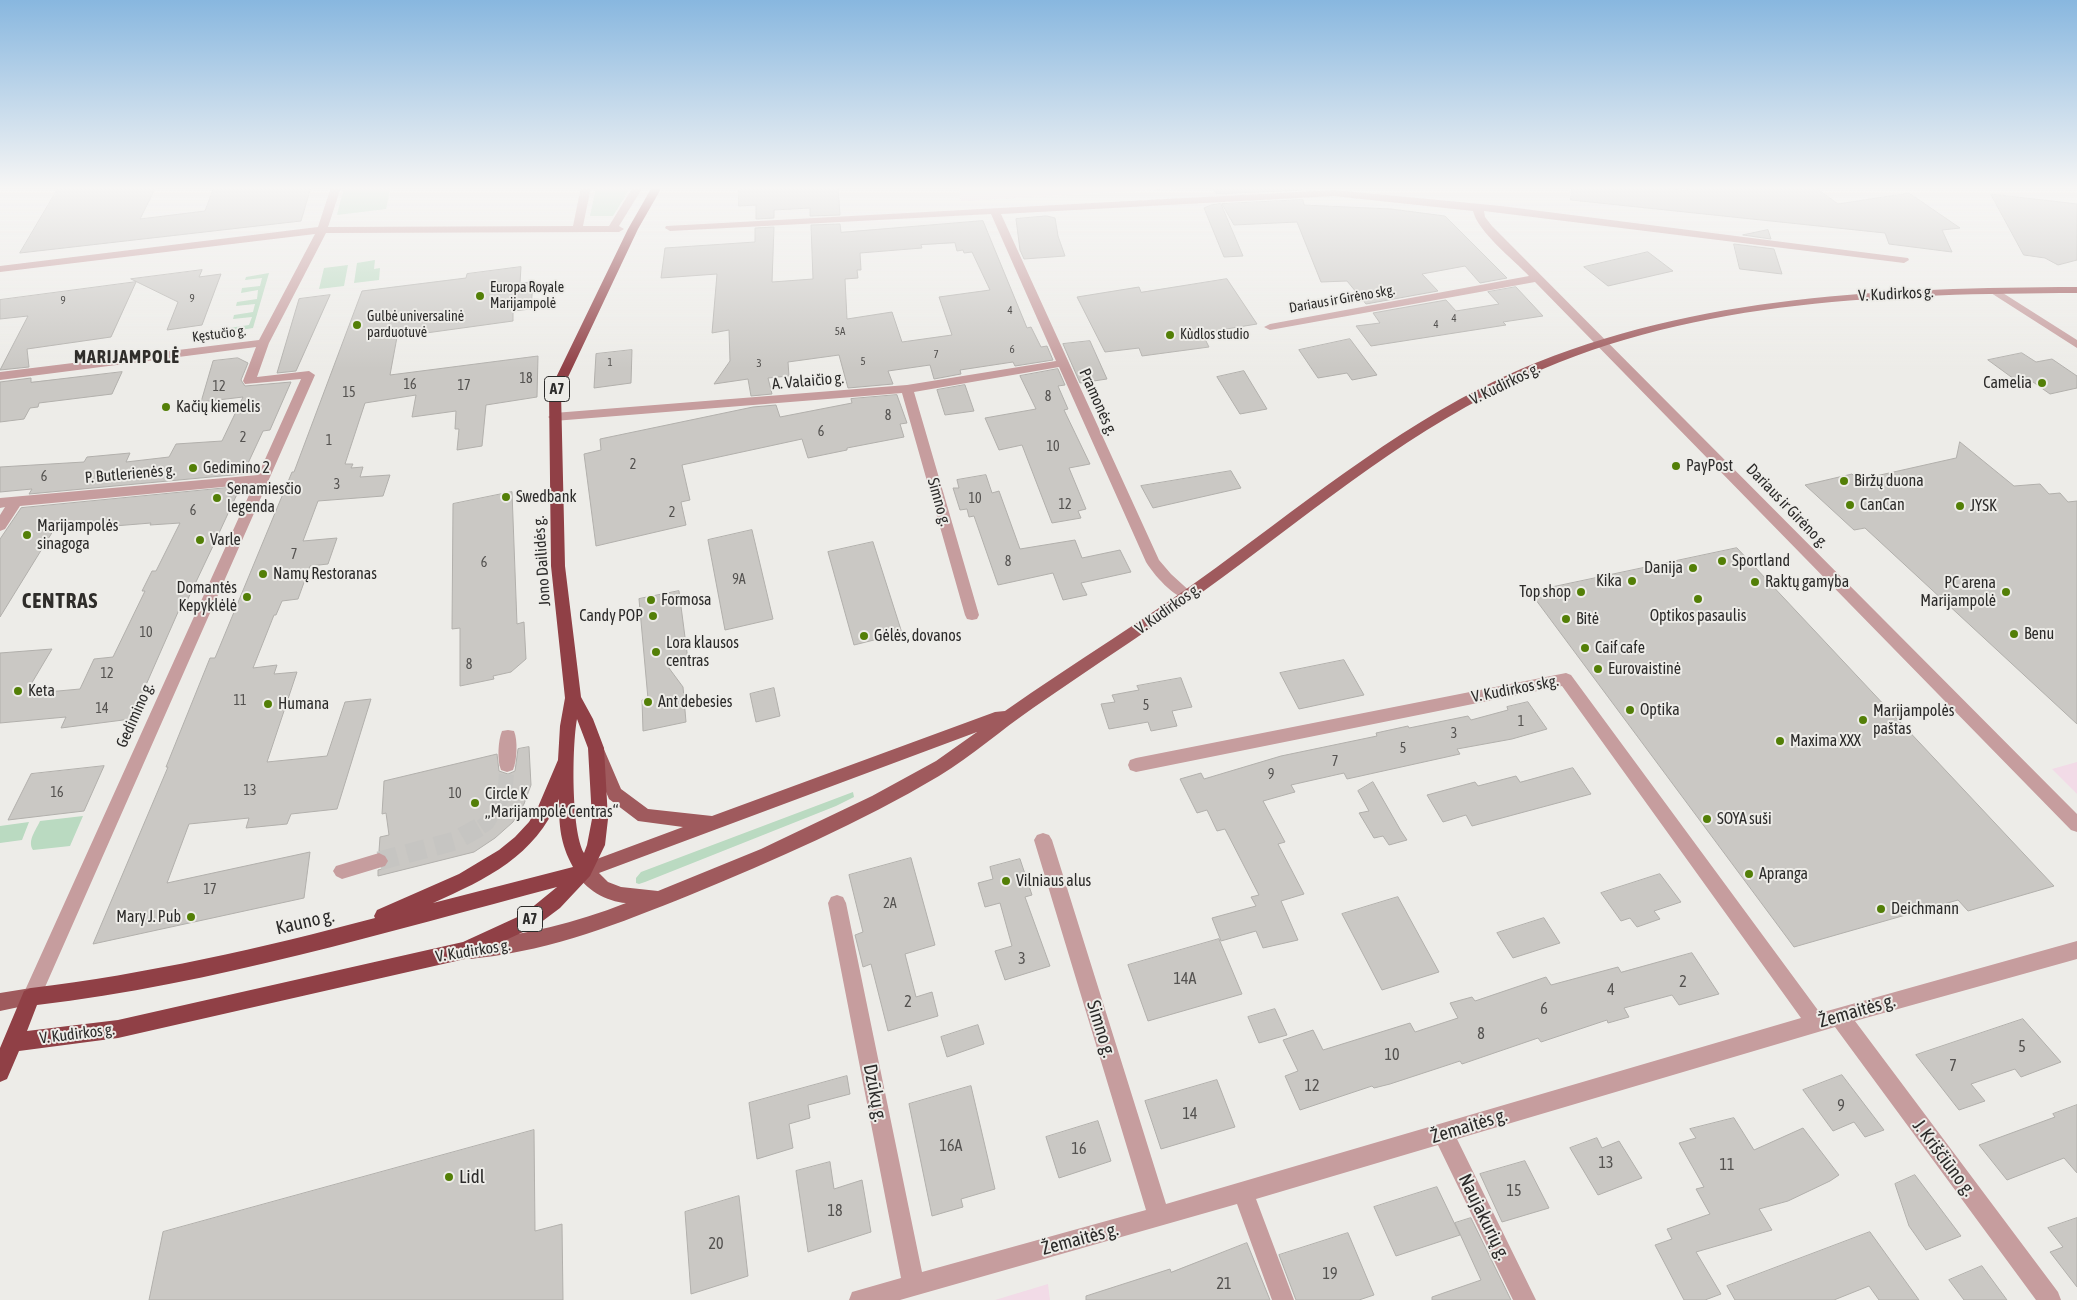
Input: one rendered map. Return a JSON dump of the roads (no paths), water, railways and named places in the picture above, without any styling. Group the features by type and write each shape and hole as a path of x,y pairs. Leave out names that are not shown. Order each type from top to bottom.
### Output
{"highway":[{"name":"Jono Dailidės g.","path":"573,698 558,566 555,392 624,248"},
{"path":"573,698 585,719 596,748 600,819 596,845 584,871"},
{"path":"573,698 568,726 566,758 568,828 572,848 584,871"},
{"path":"329,939 436,894 483,870 513,849 535,828 546,808 566,758"},
{"name":"Kauno g.","path":"31,997 97,989 329,939 584,871"},
{"name":"A7","path":"465,950 530,920 554,902 584,871"},
{"name":"V. Kudirkos g.","path":"6,1043 118,1029 465,950"},
{"name":"Gedimino g.","path":"0,1072 6,1043 31,997"}],"main road":[{"name":"V. Kudirkos g.","path":"465,950 526,943 576,929 660,898 805,838 883,799 943,765 1018,709 1108,652 1326,493 1400,442 1502,383 1561,358 1678,322 1739,310 1815,299 1861,295 2077,290"},
{"name":"V. Kudirkos g.","path":"584,871 1018,709"},
{"path":"596,748 615,794 644,816 686,821 718,822"},
{"path":"584,871 602,888 621,895 660,898"},
{"path":"0,1002 31,997"}],"street":[{"path":"0,269 176,248"},
{"path":"263,343 313,248"},
{"name":"Pramonės g.","path":"1011,248 1154,562 1166,578 1187,596"},
{"name":"Dariaus ir Girėno g.","path":"1508,248 2077,826"},
{"path":"1807,248 1904,260"},
{"name":"Dariaus ir Girėno skg.","path":"1270,327 1538,278"},
{"path":"1995,291 2077,345"},
{"name":"Gedimino g.","path":"31,997 309,375 249,381 263,343"},
{"name":"Kęstučio g.","path":"0,376 263,343"},
{"name":"A. Valaičio g.","path":"554,417 907,389 1063,363"},
{"name":"Simno g.","path":"907,389 972,615"},
{"name":"P. Butlerienės g.","path":"0,503 262,480"},
{"path":"0,526 16,501"},
{"name":"V. Kudirkos skg.","path":"1136,765 1566,679 1816,1023"},
{"path":"507,765 508,736"},
{"name":"Simno g.","path":"1043,840 1159,1217"},
{"path":"342,871 379,861"},
{"name":"Dzūkų g.","path":"837,902 913,1284"},
{"name":"Žemaitės g.","path":"860,1300 1159,1217 1839,1016 2077,950"},
{"name":"J. Kriščiūno g.","path":"1839,1016 2050,1300"},
{"name":"Naujakurių g.","path":"1444,1134 1525,1300"},
{"path":"1243,1192 1283,1300"}],"tunnel":[{"path":"481,827 487,823 505,793 507,765"},
{"path":"379,861 455,841 483,825"}],"place":[{"name":"Europa Royale Marijampolė","path":"480,296"},
{"name":"Gulbė universalinė parduotuvė","path":"357,325"},
{"name":"Kùdlos studio","path":"1170,335"},
{"name":"Camelia","path":"2042,383"},
{"name":"Kačių kiemelis","path":"166,407"},
{"name":"PayPost","path":"1676,466"},
{"name":"Gedimino 2","path":"193,468"},
{"name":"Biržų duona","path":"1844,481"},
{"name":"Swedbank","path":"506,497"},
{"name":"Senamiesčio legenda","path":"217,498"},
{"name":"CanCan","path":"1850,505"},
{"name":"JYSK","path":"1960,506"},
{"name":"Marijampolės sinagoga","path":"27,535"},
{"name":"Varle","path":"200,540"},
{"name":"Sportland","path":"1722,561"},
{"name":"Danija","path":"1693,568"},
{"name":"Namų Restoranas","path":"263,574"},
{"name":"Kika","path":"1632,581"},
{"name":"Raktų gamyba","path":"1755,582"},
{"name":"Top shop","path":"1581,592"},
{"name":"PC arena Marijampolė","path":"2006,592"},
{"name":"Domantės Kepyklėlė","path":"247,597"},
{"name":"Optikos pasaulis","path":"1698,599"},
{"name":"Formosa","path":"651,600"},
{"name":"Candy POP","path":"653,616"},
{"name":"Bitė","path":"1566,619"},
{"name":"Benu","path":"2014,634"},
{"name":"Gėlės, dovanos","path":"864,636"},
{"name":"Caif cafe","path":"1585,648"},
{"name":"Lora klausos centras","path":"656,652"},
{"name":"Eurovaistinė","path":"1598,669"},
{"name":"Keta","path":"18,691"},
{"name":"Ant debesies","path":"648,702"},
{"name":"Humana","path":"268,704"},
{"name":"Optika","path":"1630,710"},
{"name":"Marijampolės paštas","path":"1863,720"},
{"name":"Maxima XXX","path":"1780,741"},
{"name":"Circle K „Marijampolė Centras“","path":"475,803"},
{"name":"SOYA suši","path":"1707,819"},
{"name":"Apranga","path":"1749,874"},
{"name":"Vilniaus alus","path":"1006,881"},
{"name":"Deichmann","path":"1881,909"},
{"name":"Mary J. Pub","path":"191,917"},
{"name":"Lidl","path":"449,1177"}],"district":[{"name":"MARIJAMPOLĖ","path":"127,357"},
{"name":"CENTRAS","path":"60,601"}]}
